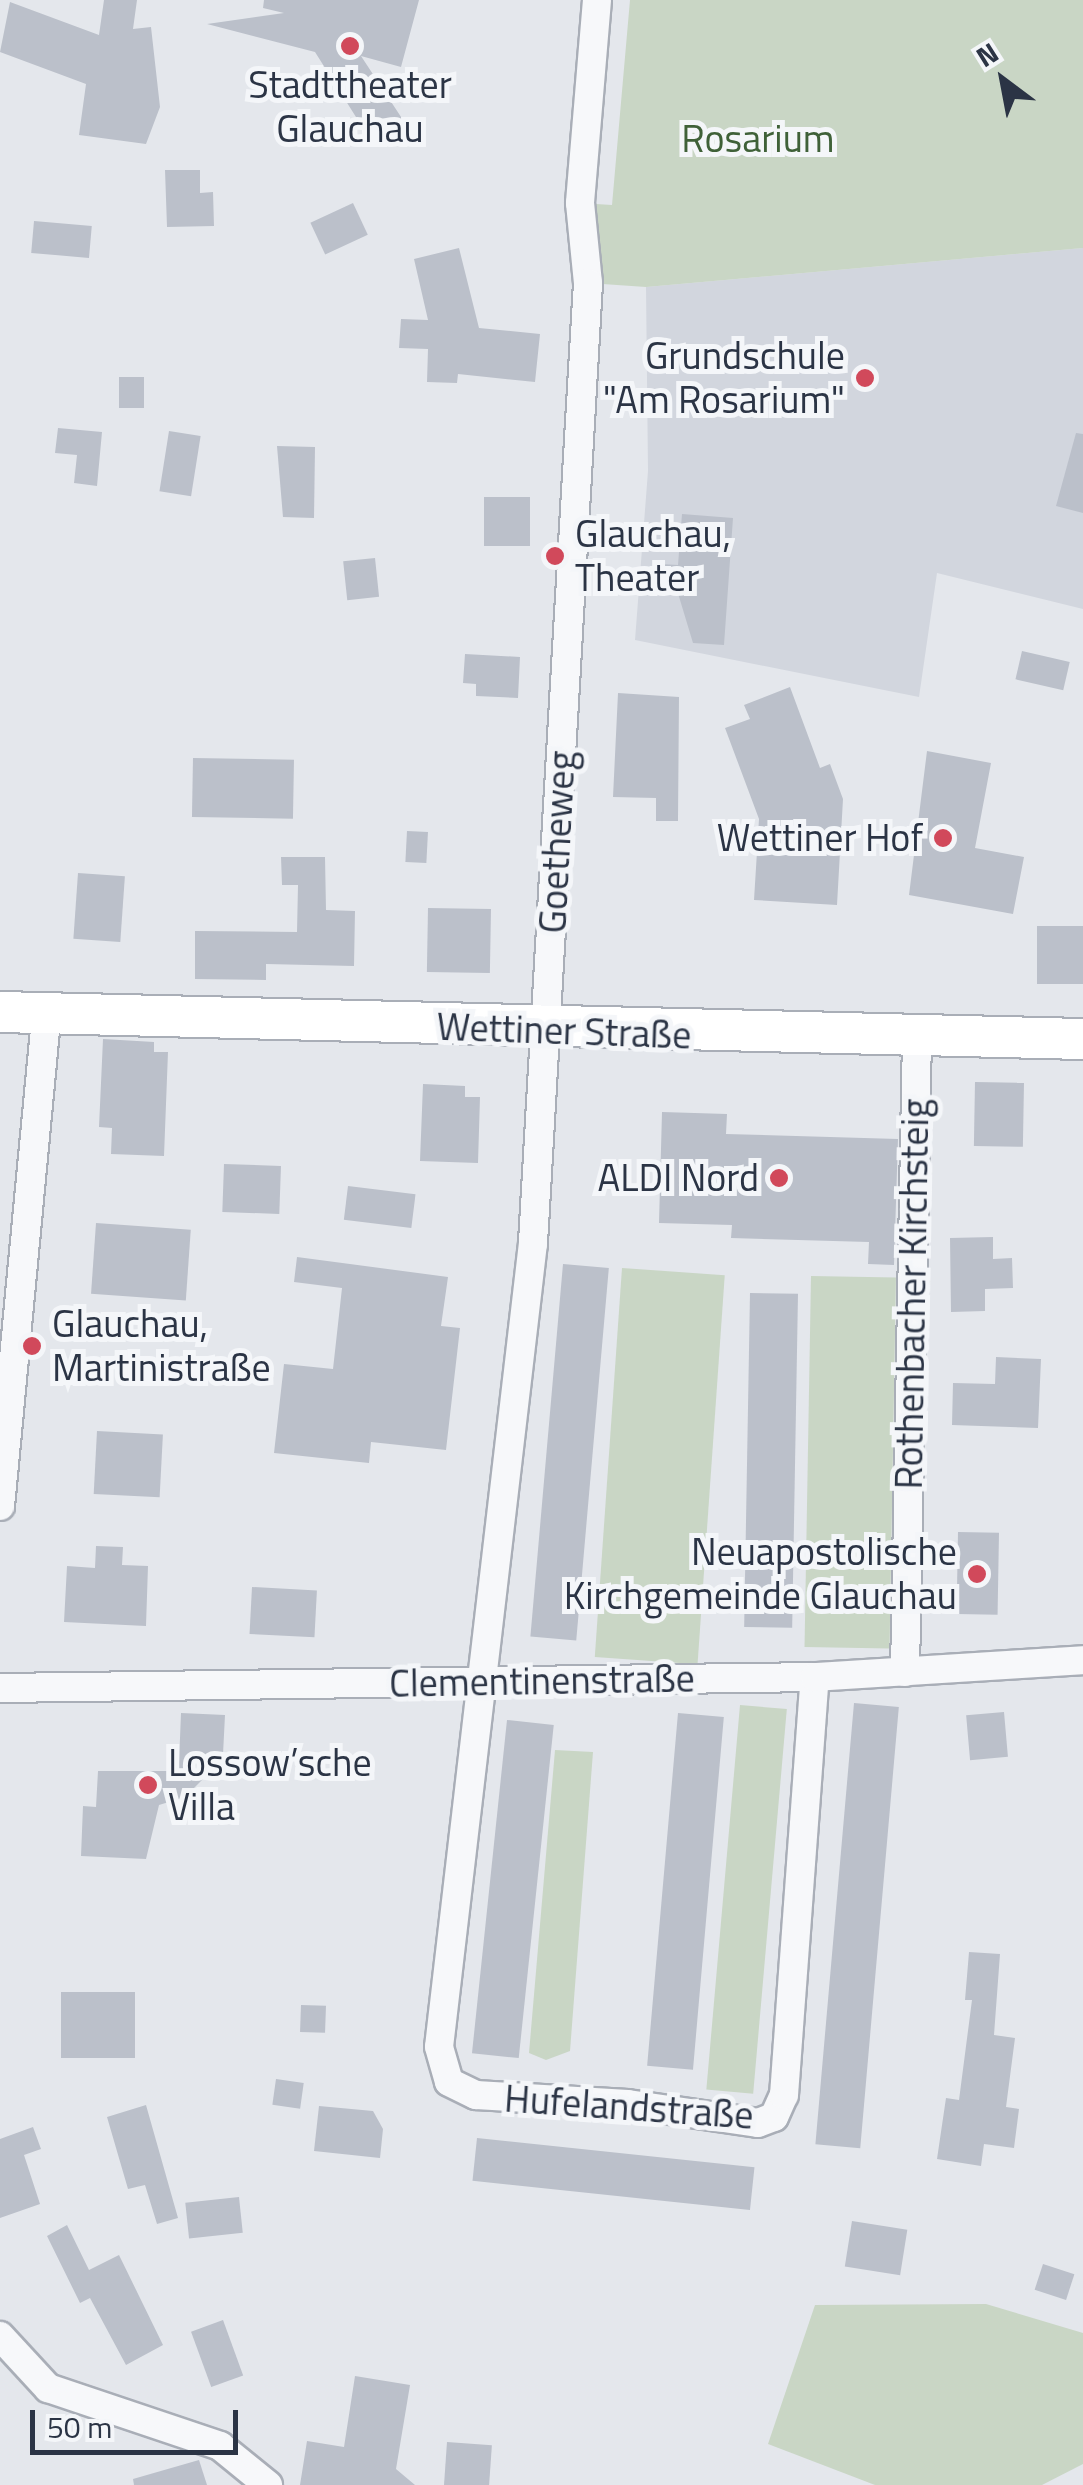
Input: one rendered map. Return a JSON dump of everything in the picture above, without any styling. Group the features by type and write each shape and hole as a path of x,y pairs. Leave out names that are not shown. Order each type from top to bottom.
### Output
{"street":[{"name":"Goetheweg","path":"483,1682 533,1243 588,283 580,203 597,0"},
{"name":"Wettiner Straße","path":"0,1012 546,1030 1083,1039"},
{"path":"0,1506 46,1015"},
{"name":"Rothenbacher Kirchsteig","path":"905,1672 917,1036"},
{"name":"Clementinenstraße","path":"0,1688 816,1677 1083,1660"},
{"name":"Hufelandstraße","path":"483,1682 439,2047 449,2082 476,2095 628,2104 758,2123 783,2103 816,1677"},
{"path":"0,2336 48,2388 220,2446 268,2485"}],"shaded area":[{"name":"Grundschule \"Am Rosarium\"","path":"1083,248 1083,609 937,573 919,697 635,640 648,471 646,287"}],"green space":[{"name":"Rosarium","path":"630,0 1083,0 1083,248 646,287 588,283 580,203 612,205"},
{"path":"622,1268 725,1275 698,1664 595,1657"},
{"path":"811,1276 896,1277 890,1648 805,1647"},
{"path":"740,1705 787,1709 753,2094 706,2090"},
{"path":"555,1750 593,1752 570,2051 546,2060 529,2053"},
{"path":"986,2304 1083,2333 1083,2464 1042,2485 875,2485 768,2444 815,2305"}],"building":[{"path":"104,0 137,0 133,29 151,27 160,107 146,144 79,135 86,84 0,52 10,2 99,35"},
{"name":"Stadttheater Glauchau","path":"264,0 419,0 401,67 361,56 405,123 373,144 315,52 207,24 284,13 263,8"},
{"path":"165,170 200,170 200,193 213,192 214,226 167,227"},
{"path":"353,203 368,235 325,255 310,223"},
{"path":"34,221 92,226 89,258 31,253"},
{"path":"459,248 479,328 540,334 535,382 458,374 457,383 427,382 428,349 399,348 401,319 428,320 414,259"},
{"path":"119,377 144,377 144,408 119,408"},
{"path":"58,428 102,432 97,486 74,483 77,455 55,453"},
{"path":"169,431 201,436 191,496 159,491"},
{"path":"1076,433 1083,434 1083,513 1056,506"},
{"path":"277,446 315,447 314,518 283,517"},
{"path":"484,497 530,497 530,546 484,546"},
{"path":"682,514 733,518 724,645 693,643 677,590 658,589 660,564 678,565"},
{"path":"375,558 379,597 347,600 343,561"},
{"path":"1022,651 1070,662 1063,690 1015,679"},
{"path":"465,654 520,657 518,698 476,696 476,684 463,683"},
{"path":"790,687 820,768 830,764 843,799 837,905 754,900 759,819 725,728 750,719 744,705"},
{"path":"618,693 679,697 678,821 656,821 656,798 613,797"},
{"name":"Wettiner Hof","path":"927,751 991,763 975,848 1024,857 1013,914 909,895"},
{"path":"193,758 294,760 293,819 192,817"},
{"path":"407,831 428,832 426,863 405,862"},
{"path":"281,857 325,857 326,910 355,911 354,966 266,964 266,980 195,979 195,931 297,932 298,885 282,885"},
{"path":"78,873 125,876 120,942 73,939"},
{"path":"428,908 491,909 490,973 427,972"},
{"path":"1037,926 1083,926 1083,984 1037,984"},
{"path":"103,1039 154,1042 154,1052 168,1052 164,1156 111,1154 112,1128 99,1127"},
{"path":"975,1082 1024,1083 1023,1147 974,1146"},
{"path":"423,1084 465,1086 465,1097 480,1097 478,1163 420,1161"},
{"name":"ALDI Nord","path":"662,1112 727,1114 726,1134 898,1139 894,1265 868,1264 869,1242 731,1238 732,1225 659,1223"},
{"path":"224,1164 281,1166 279,1214 222,1212"},
{"path":"348,1186 415,1194 411,1228 344,1220"},
{"path":"96,1223 191,1230 186,1300 91,1294"},
{"path":"993,1237 993,1259 1012,1258 1013,1288 985,1289 985,1311 951,1312 950,1238"},
{"path":"297,1257 448,1277 441,1326 460,1328 446,1450 371,1442 369,1463 274,1453 284,1364 333,1369 342,1288 294,1282"},
{"path":"563,1264 609,1268 576,1641 530,1637"},
{"path":"750,1293 798,1294 792,1628 744,1627"},
{"path":"996,1357 1041,1359 1038,1428 952,1425 953,1383 995,1384"},
{"path":"97,1431 163,1434 160,1497 94,1494"},
{"name":"Neuapostolische Kirchgemeinde Glauchau","path":"958,1532 999,1533 998,1615 957,1614"},
{"path":"96,1546 123,1547 122,1565 148,1566 146,1626 64,1622 67,1566 95,1568"},
{"path":"252,1587 317,1590 314,1637 250,1634"},
{"path":"854,1703 899,1707 860,2148 815,2144"},
{"path":"1004,1712 1008,1757 970,1760 966,1715"},
{"name":"Lossow’sche Villa","path":"181,1713 225,1715 222,1774 209,1773 185,1797 159,1805 146,1859 81,1856 83,1806 96,1807 98,1771 168,1771 179,1763"},
{"path":"678,1713 724,1717 693,2070 647,2066"},
{"path":"507,1720 554,1725 519,2058 472,2053"},
{"path":"969,1952 1000,1954 994,2035 1015,2038 1006,2107 1019,2109 1014,2148 984,2144 981,2166 937,2159 946,2098 959,2100 972,2000 965,2000"},
{"path":"61,1992 135,1992 135,2058 61,2058"},
{"path":"301,2005 326,2006 325,2033 300,2032"},
{"path":"276,2079 304,2083 300,2109 272,2105"},
{"path":"146,2105 178,2218 157,2224 145,2185 128,2189 107,2117"},
{"path":"319,2106 373,2111 383,2129 380,2158 314,2151"},
{"path":"33,2127 41,2149 24,2155 40,2204 0,2218 0,2139"},
{"path":"477,2138 754,2167 750,2210 473,2181"},
{"path":"239,2197 243,2233 189,2238 185,2203"},
{"path":"852,2221 907,2230 900,2275 845,2266"},
{"path":"67,2225 89,2270 119,2255 163,2345 126,2365 90,2298 80,2303 47,2236"},
{"path":"1043,2264 1074,2274 1066,2300 1035,2290"},
{"path":"223,2320 243,2375 211,2387 191,2332"},
{"path":"355,2376 410,2385 396,2469 415,2485 300,2485 307,2441 344,2447"},
{"path":"447,2442 492,2445 489,2485 444,2485"},
{"path":"199,2460 207,2485 134,2485 133,2479"}],"place":[{"name":"Stadttheater Glauchau","path":"350,46"},
{"name":"Grundschule \"Am Rosarium\"","path":"865,378"},
{"name":"Glauchau, Theater","path":"555,556"},
{"name":"Wettiner Hof","path":"943,838"},
{"name":"ALDI Nord","path":"779,1178"},
{"name":"Glauchau, Martinistraße","path":"32,1346"},
{"name":"Neuapostolische Kirchgemeinde Glauchau","path":"977,1574"},
{"name":"Lossow’sche Villa","path":"148,1785"}]}
